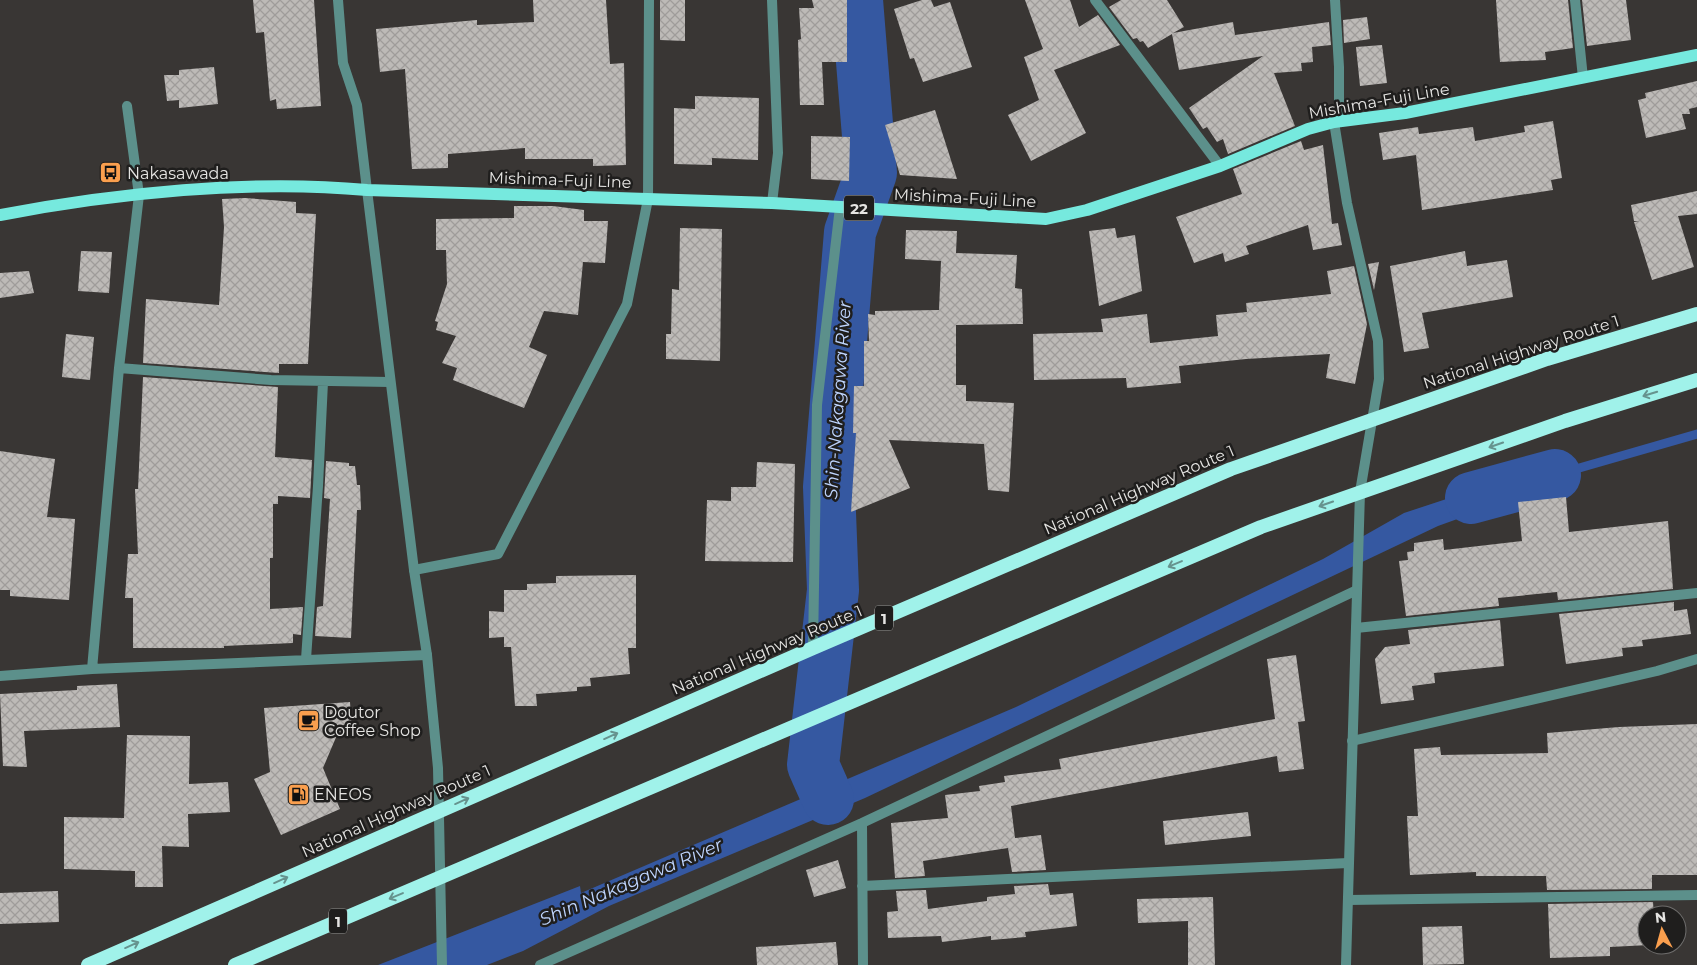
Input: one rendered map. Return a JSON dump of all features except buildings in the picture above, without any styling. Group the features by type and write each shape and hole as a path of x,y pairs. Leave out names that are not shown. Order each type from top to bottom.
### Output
{"highway":[{"name":"National Highway Route 1","path":"88,965 813,648 1231,469 1547,359 1697,314"},
{"name":"1","path":"235,965 1261,527 1360,498 1565,420 1697,380"}],"main road":[{"name":"Mishima-Fuji Line","path":"0,215 139,195 244,187 328,186 367,190 772,203 1046,219 1088,210 1220,166 1308,129 1337,122 1406,113 1697,55"}],"street":[{"path":"338,0 343,63 357,105 390,382 426,654 438,768 442,965"},
{"path":"414,570 498,554 627,304 648,199 649,0"},
{"path":"772,0 778,153 772,203"},
{"path":"1095,0 1220,166"},
{"path":"1335,0 1339,67 1337,122 1347,202 1378,341 1379,378 1360,498 1346,965"},
{"path":"1575,0 1583,78"},
{"path":"92,669 119,368 139,195 127,106"},
{"path":"813,648 817,405 840,207"},
{"path":"119,368 271,380 390,382"},
{"path":"306,659 323,382"},
{"path":"540,965 862,824 1357,590"},
{"path":"1356,628 1697,593"},
{"path":"0,676 92,669 426,654"},
{"path":"1352,740 1657,671 1697,659"},
{"path":"862,824 863,965"},
{"path":"862,886 1348,863"},
{"path":"1348,900 1697,895"}],"water":[{"name":"Shin Nakagawa River","path":"1531,471 1549,486 1438,526 865,798 609,906 523,951 487,965 378,965 580,886 581,893 1016,707 1323,559 1404,513"}],"waterway":[{"name":"Shin-Nakagawa River","path":"828,799 813,765 833,590 829,487 850,232 871,173 857,0"},
{"path":"1555,475 1697,434"},
{"path":"1471,498 1555,475"}],"place":[{"name":"Nakasawada","path":"111,173"},
{"name":"Doutor Coffee Shop","path":"308,721"},
{"name":"ENEOS","path":"298,794"}]}
